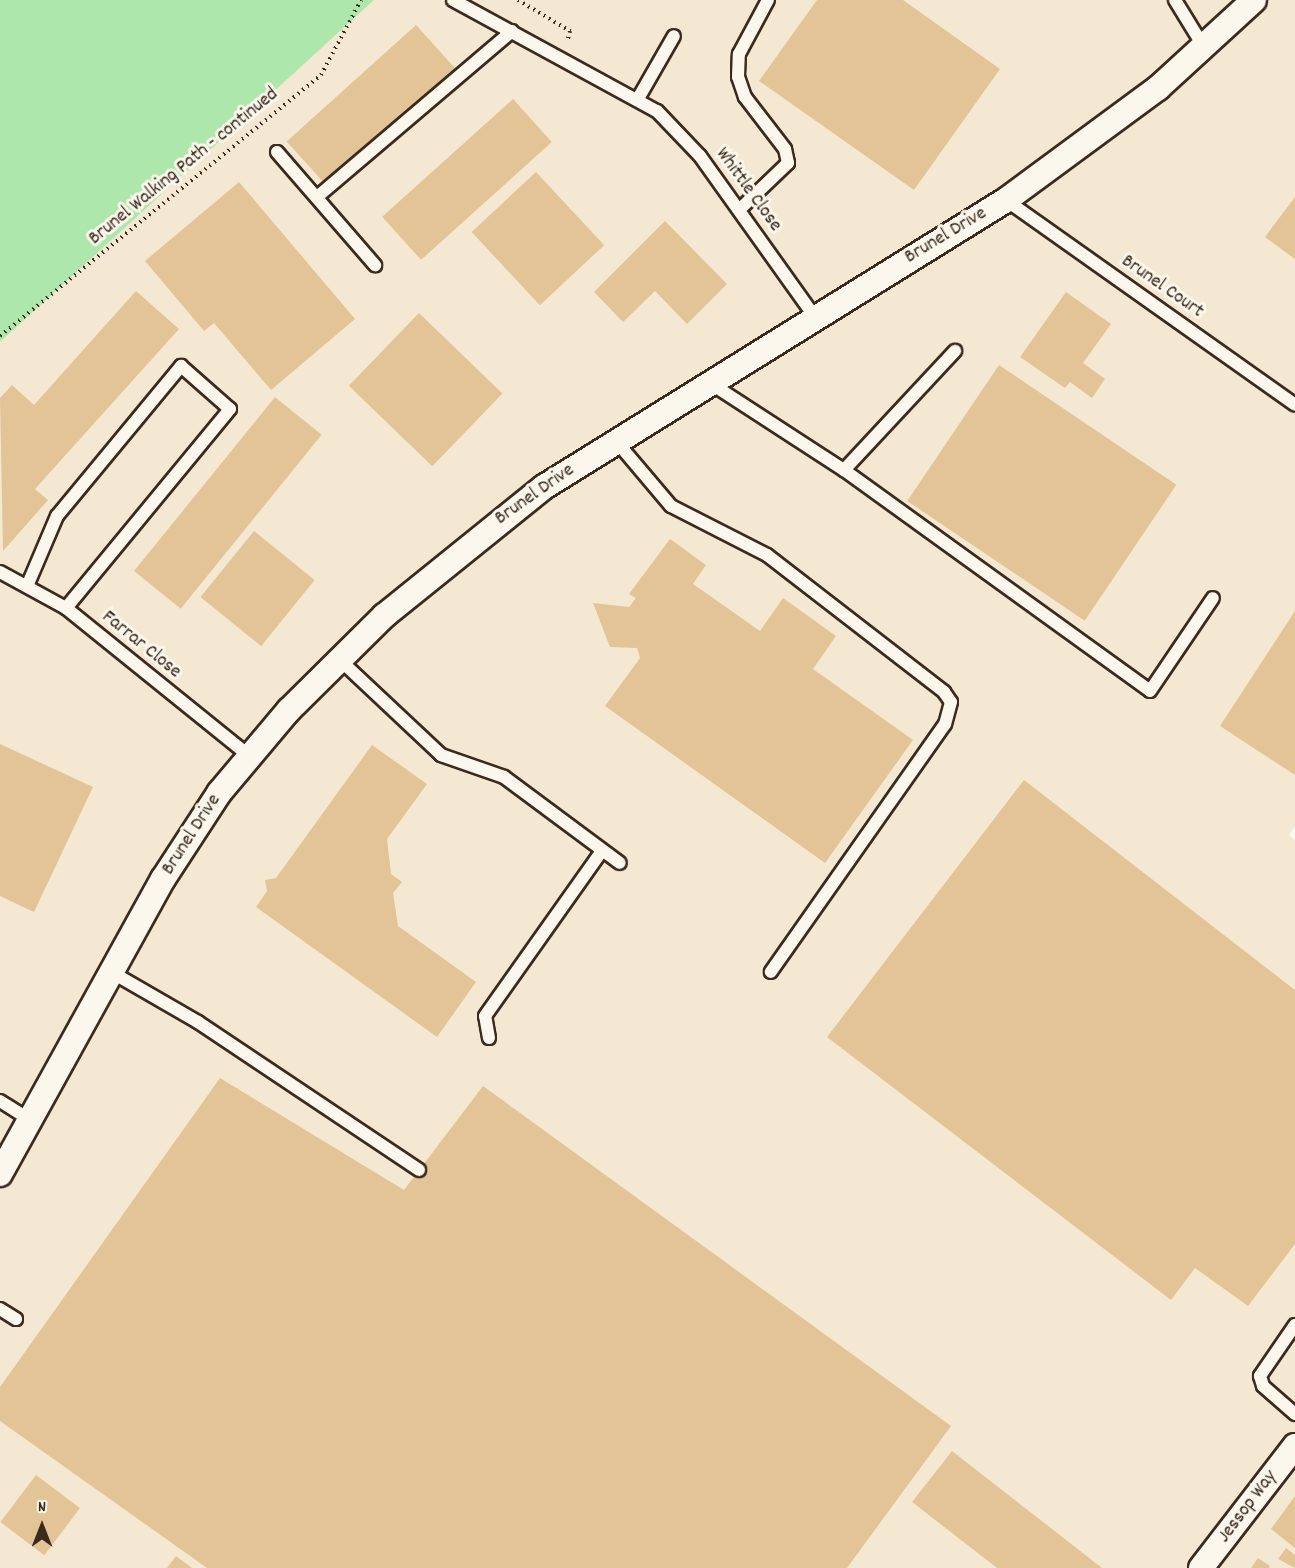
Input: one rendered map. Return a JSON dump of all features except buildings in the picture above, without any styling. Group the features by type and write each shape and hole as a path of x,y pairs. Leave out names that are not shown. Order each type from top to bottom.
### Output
{"street":[{"name":"Brunel Drive","path":"0,1174 192,831 248,755 340,660 494,523 709,382 1005,200 1205,49 1254,0"},
{"name":"Jessop Way","path":"1202,1568 1295,1446"}],"lane":[{"name":"Whittle Close","path":"453,0 639,97 680,134 739,210 814,316"},
{"path":"739,210 788,163 785,149 745,97 738,77 739,54 768,0"},
{"path":"1176,0 1205,49"},
{"path":"317,197 512,30"},
{"path":"639,97 674,36"},
{"path":"277,152 375,265"},
{"name":"Brunel Court","path":"1005,200 1295,405"},
{"path":"844,470 956,351"},
{"path":"28,584 57,516 181,366 230,410 66,608"},
{"path":"709,382 844,470 1150,691 1213,598"},
{"path":"616,441 671,506 767,555 944,692 951,702 945,724 771,972"},
{"name":"Farrar Close","path":"2,573 28,584 66,608 248,755"},
{"path":"340,660 441,755 504,777 620,863"},
{"path":"489,1038 485,1016 602,851"},
{"path":"113,973 198,1022 419,1170"},
{"path":"0,1101 30,1120"},
{"path":"0,1309 16,1319"},
{"path":"1295,1324 1260,1376 1263,1386 1295,1414"}],"path":[{"name":"Brunel Walking Path - continued","path":"0,336 321,75 361,0"},
{"path":"518,0 570,30 565,57"}],"shaded area":[{"path":"374,0 1295,0 1295,826 1289,835 1295,840 1295,1568 0,1568 0,342"}],"green space":[{"path":"0,0 374,0 0,342"}]}
